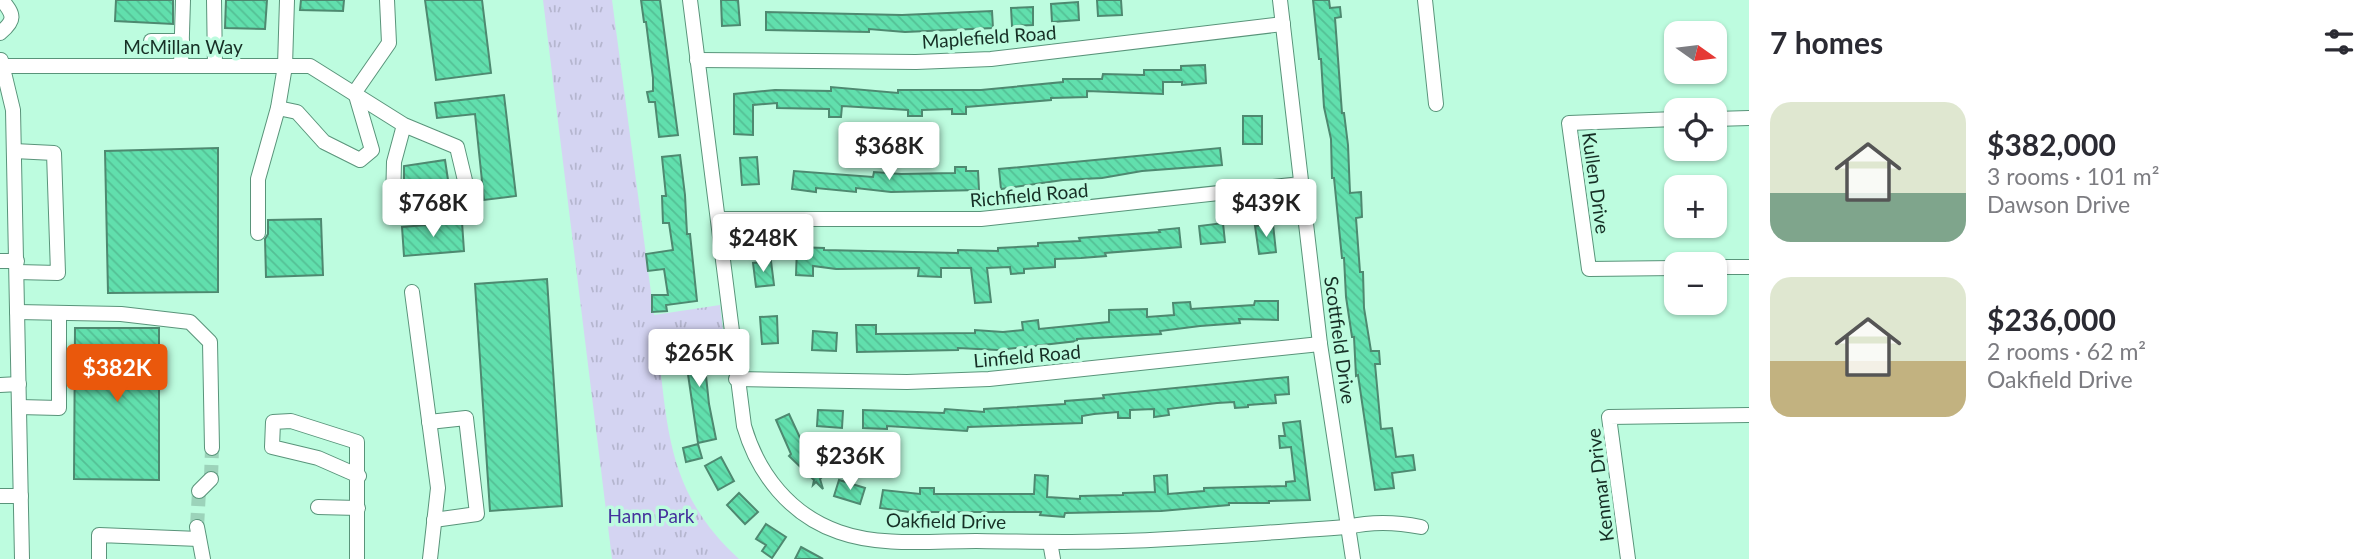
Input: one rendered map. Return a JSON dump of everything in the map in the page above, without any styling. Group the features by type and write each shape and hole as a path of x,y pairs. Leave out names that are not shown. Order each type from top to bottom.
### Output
{"street":[{"path":"0,33 12,18 2,0"},
{"path":"181,66 183,0"},
{"path":"214,0 215,66"},
{"path":"258,233 258,179 278,108 285,66 286,0"},
{"path":"278,108 297,112 324,142 359,160 372,150 355,92 389,43 387,0"},
{"name":"Oakfield Drive","path":"690,0 744,426 756,460 790,503 821,524 853,537 889,541 1050,542 1168,539 1388,522 1421,527"},
{"name":"Scottfield Drive","path":"1280,0 1320,344 1353,559"},
{"path":"1425,0 1436,104"},
{"name":"Maplefield Road","path":"697,60 978,60 1283,24"},
{"path":"151,41 182,41"},
{"path":"2,62 13,110 22,559"},
{"name":"McMillan Way","path":"2,62 181,66 310,65 404,125 457,147 468,193 456,214 410,216 393,203 394,162 404,125"},
{"path":"1727,119 1749,118"},
{"name":"Kullen Drive","path":"1664,119 1569,122 1588,269 1664,268"},
{"path":"0,261 17,267 58,273 54,153 14,151"},
{"name":"Richfield Road","path":"718,219 981,219 1301,184"},
{"path":"1727,267 1749,267"},
{"path":"412,292 438,488 430,559 423,559"},
{"path":"18,312 121,314 190,322 210,342 212,448"},
{"path":"19,407 59,408 59,313"},
{"name":"Linfield Road","path":"736,379 907,382 989,379 1320,344"},
{"path":"0,385 19,384"},
{"name":"Kenmar Drive","path":"1628,559 1609,417 1749,415"},
{"path":"429,422 466,418 477,514 434,520"},
{"path":"357,559 359,476 357,442 291,421 273,422 272,447 318,458 359,476"},
{"path":"199,491 211,479"},
{"path":"0,496 21,496"},
{"path":"318,507 358,508"},
{"path":"99,559 99,535 198,533 203,559"},
{"path":"1050,542 1053,559"}],"green space":[{"name":"Hann Park","path":"543,0 612,0 654,315 720,305 723,330 657,339 669,431 684,484 697,510 739,559 612,559"}],"building":[{"path":"116,0 173,0 173,24 115,21"},
{"path":"226,0 267,0 265,29 225,28"},
{"path":"301,0 344,0 343,11 300,10"},
{"path":"425,0 482,0 491,73 436,80"},
{"path":"641,0 660,0 678,135 659,137 655,102 649,102 647,92 653,91 653,78"},
{"path":"721,0 738,0 740,25 722,26"},
{"path":"1097,0 1121,0 1122,15 1098,16"},
{"path":"1313,0 1329,0 1330,8 1340,7 1341,17 1335,18 1342,113 1348,145 1350,193 1361,192 1362,217 1356,218 1360,272 1363,272 1364,308 1371,351 1379,351 1380,364 1375,364 1381,429 1392,428 1396,457 1413,455 1415,470 1392,473 1394,488 1375,490 1358,375 1356,376 1354,337 1346,297 1344,258 1332,178 1331,139 1324,107"},
{"path":"1078,2 1079,20 1052,22 1051,4"},
{"path":"1033,7 1033,25 1012,26 1011,8"},
{"path":"992,11 993,28 905,32 869,29 869,32 766,30 766,12 902,15"},
{"path":"1205,65 1206,83 1182,85 1182,82 1163,82 1163,94 1087,91 1087,97 966,107 966,114 952,114 952,109 922,110 922,116 908,116 908,110 842,106 841,117 829,117 829,109 777,108 777,103 753,105 753,135 734,134 734,94 775,90 831,91 831,87 898,93 898,90 981,90 1063,82 1063,79 1102,79 1103,74 1144,75 1144,70 1181,70 1181,66"},
{"path":"504,95 516,196 484,200 475,114 437,118 435,103"},
{"path":"1243,116 1262,116 1262,144 1243,144"},
{"path":"218,148 218,292 108,293 105,151"},
{"path":"1220,148 1222,165 1142,171 1001,189 999,169"},
{"path":"680,155 687,234 690,234 697,301 666,305 667,311 652,312 652,295 668,295 664,269 648,271 646,254 673,250 669,223 663,223 662,196 666,196 662,157"},
{"path":"757,157 759,184 742,185 740,158"},
{"path":"445,160 450,193 404,199 404,166"},
{"path":"955,167 978,171 979,190 891,192 856,188 856,192 816,188 816,192 792,189 794,171 873,177 874,172 955,173"},
{"path":"321,219 323,275 266,277 265,239 268,234 268,220"},
{"path":"462,222 464,251 404,256 402,227"},
{"path":"1223,223 1225,242 1201,244 1199,226"},
{"path":"1273,224 1276,252 1259,254 1255,226"},
{"path":"1179,228 1181,247 1055,259 1055,267 1024,269 1024,273 1011,274 1010,267 987,268 991,302 975,303 971,268 941,268 941,277 918,276 919,268 836,269 813,266 813,276 796,275 797,247 958,253 958,250 998,251 998,248 1038,246 1038,243 1080,241 1079,238"},
{"path":"771,261 774,285 756,287 753,263"},
{"path":"547,279 562,506 490,511 475,284"},
{"path":"1255,301 1278,301 1278,320 1239,319 1240,323 1160,331 1161,334 1077,339 998,350 958,348 857,352 856,325 876,325 876,334 975,333 975,330 1003,332 1023,330 1022,322 1038,320 1039,329 1109,322 1109,310 1147,309 1147,317 1174,315 1173,303 1190,302 1191,309 1254,305"},
{"path":"777,316 778,343 762,344 760,317"},
{"path":"75,328 159,328 159,480 74,479"},
{"path":"813,331 837,333 836,351 812,350"},
{"path":"702,338 709,404 716,439 698,443 683,340"},
{"path":"1288,377 1289,394 1275,395 1276,403 1248,407 1235,408 1234,402 1217,403 1168,409 1169,415 1154,417 1154,409 1130,410 1130,418 1118,418 1118,412 1082,416 1082,423 968,427 967,431 887,426 887,429 863,428 863,410 944,413 945,409 984,412 984,409 1065,404 1065,401 1104,398 1103,395"},
{"path":"818,410 843,411 842,428 817,426"},
{"path":"789,414 814,468 815,456 829,470 820,479 823,489 816,482 813,485 814,480 789,456 791,454 776,420"},
{"path":"1300,421 1310,500 1229,503 1161,511 1065,513 1064,517 1040,515 1041,512 910,512 880,508 883,490 920,494 920,488 934,488 934,494 1034,494 1035,475 1048,476 1047,497 1080,499 1080,496 1155,492 1154,476 1167,475 1168,494 1204,491 1204,488 1286,486 1286,482 1295,481 1291,447 1280,448 1279,436 1285,436 1283,423"},
{"path":"698,444 702,458 686,462 683,448"},
{"path":"721,457 734,481 718,490 705,466"},
{"path":"839,480 865,488 860,504 834,496"},
{"path":"739,493 758,512 745,524 727,505"},
{"path":"766,524 786,537 772,558 762,551 766,545 756,539"},
{"path":"801,547 823,559 795,559"}],"tunnel":[{"path":"211,479 212,448"},
{"path":"197,527 199,491"}]}
